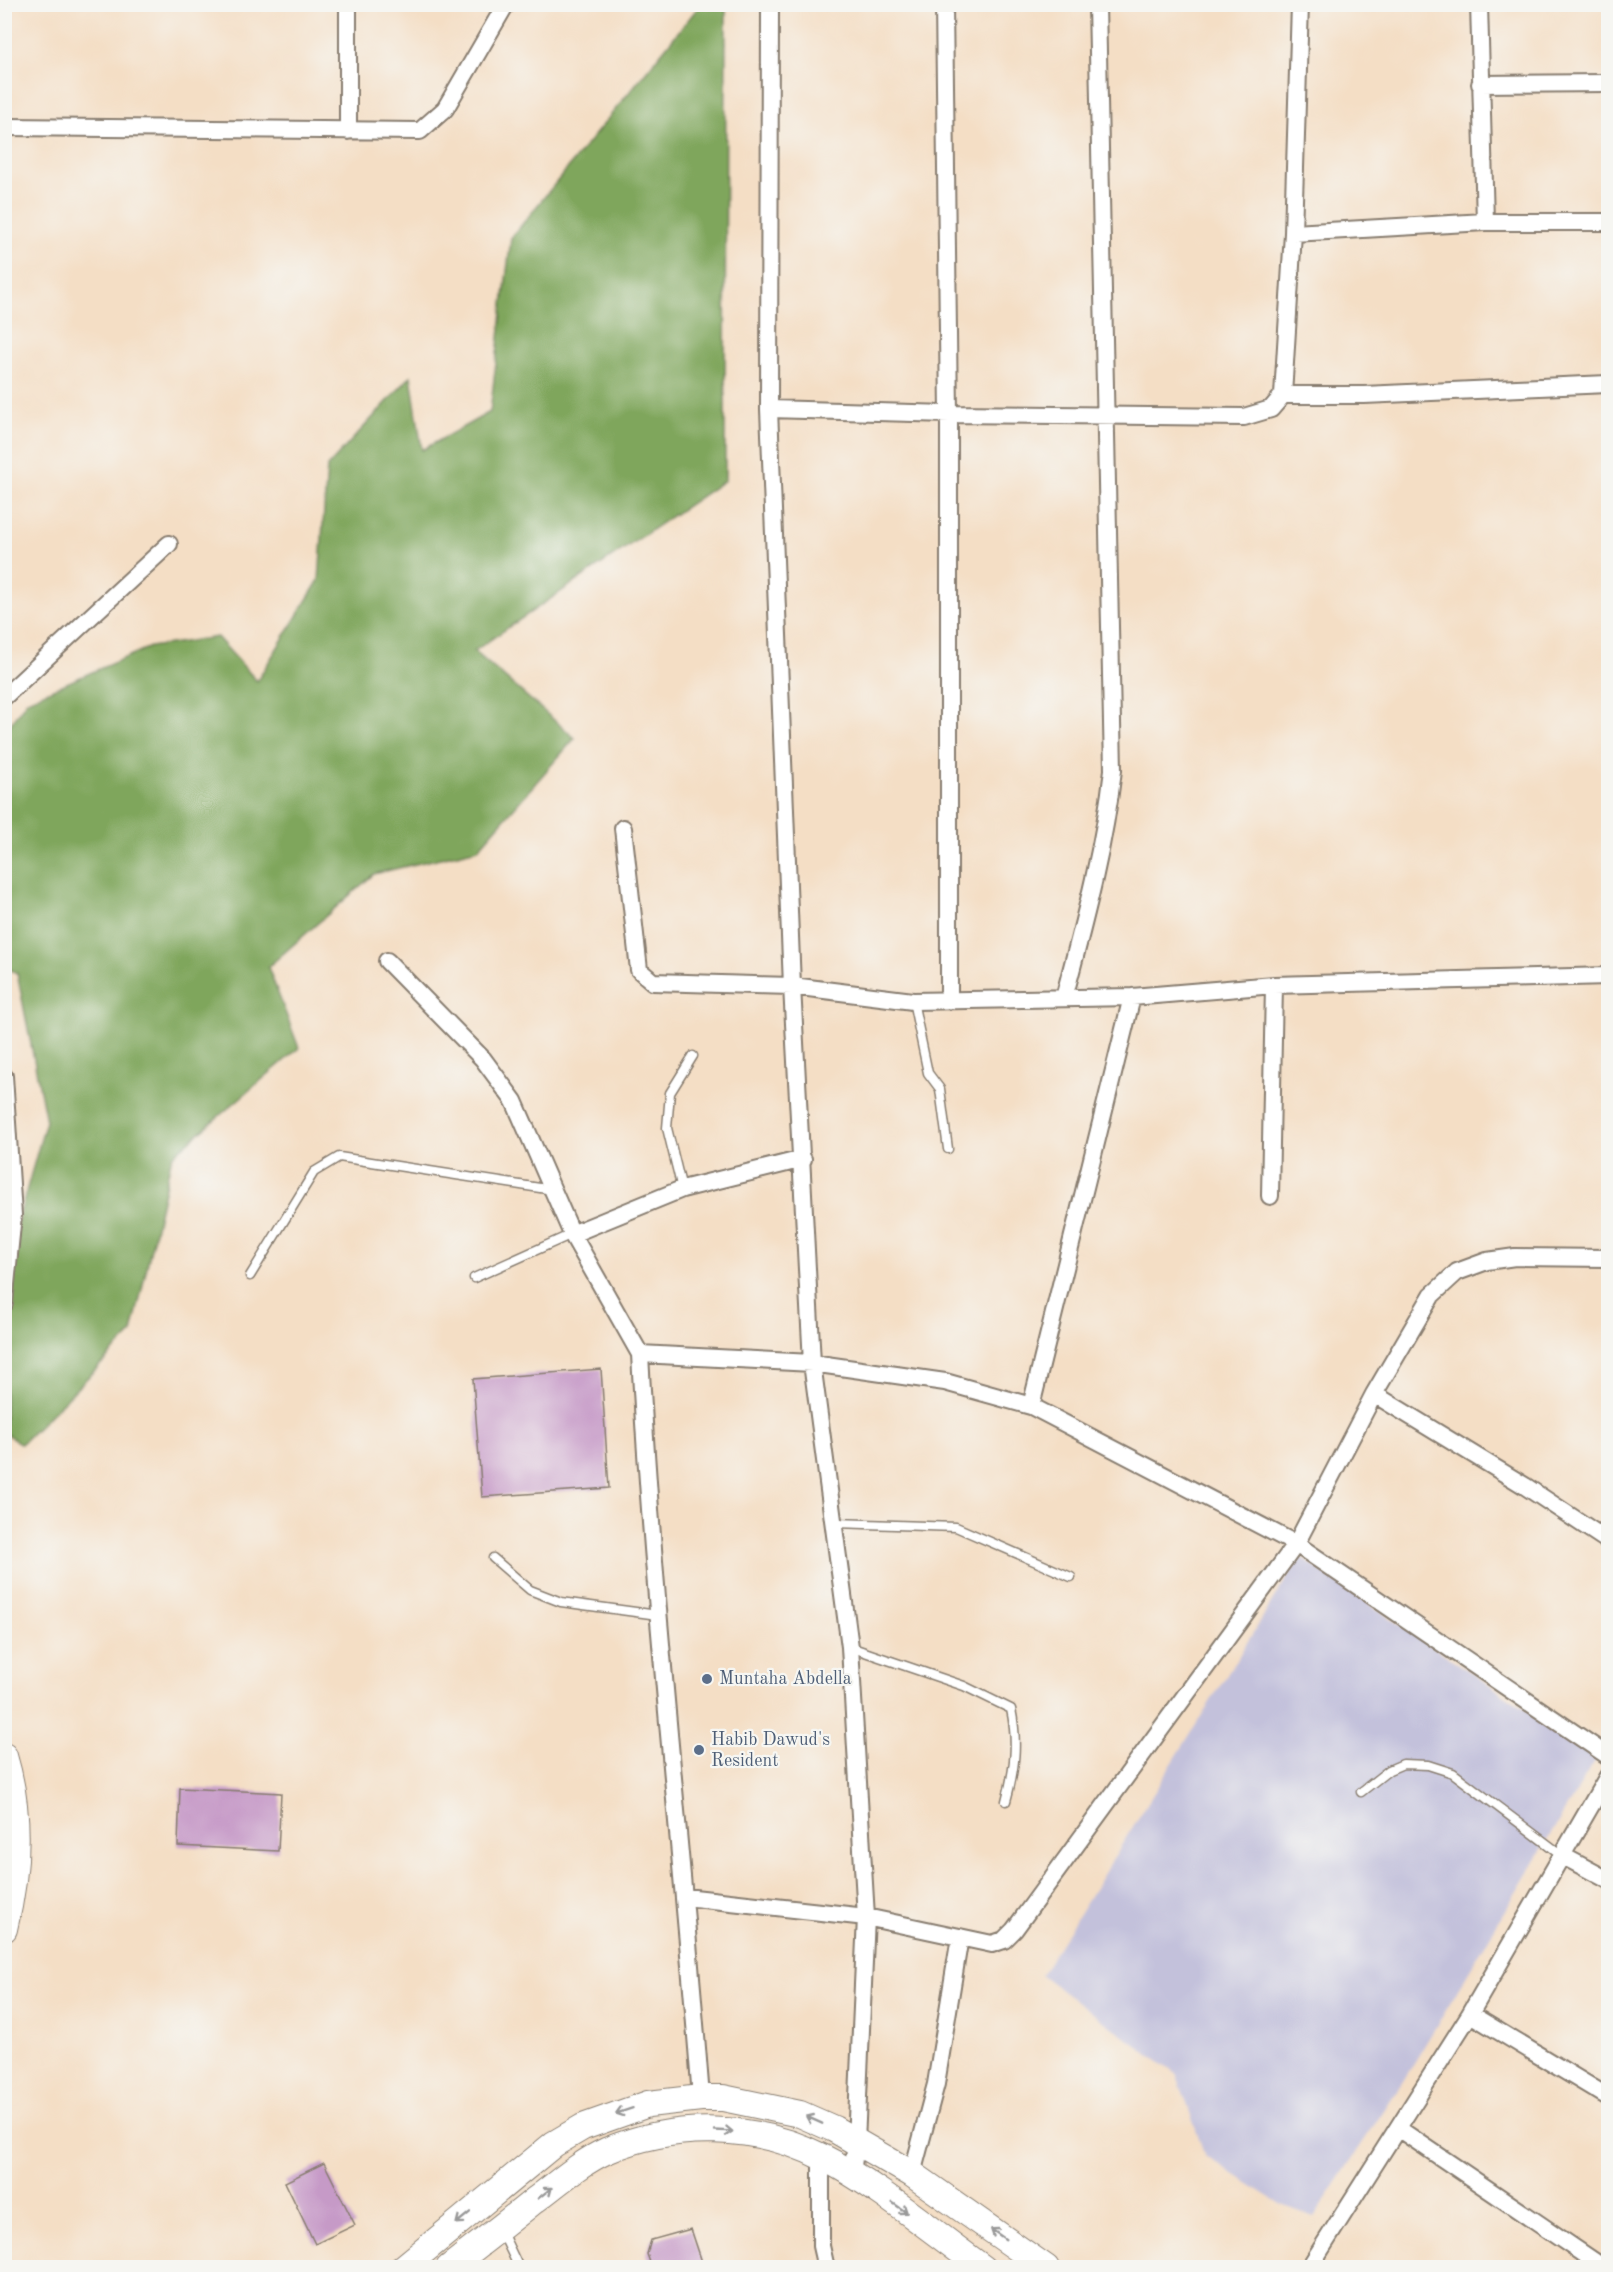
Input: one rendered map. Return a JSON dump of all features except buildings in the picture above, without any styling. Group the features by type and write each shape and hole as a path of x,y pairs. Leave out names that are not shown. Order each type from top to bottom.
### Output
{"main road":[{"path":"4,1929 16,1864 16,1824 6,1765"},
{"path":"403,2268 554,2144 583,2127 648,2104 701,2098 723,2098 800,2114 912,2174 1046,2268"},
{"path":"449,2268 573,2170 606,2151 669,2133 732,2131 769,2137 821,2156 852,2174 983,2268"}],"street":[{"path":"348,4 348,131"},
{"path":"4,127 420,131 432,123 445,109 507,4"},
{"path":"770,4 769,409 792,986 812,1363 850,1647 866,1917 856,2142 852,2174"},
{"path":"944,4 949,414 949,998"},
{"path":"1064,998 1098,869 1107,826 1113,770 1097,4"},
{"path":"769,409 949,414 1244,417 1271,409 1283,395 1293,232 1300,4"},
{"path":"1479,4 1485,222"},
{"path":"1480,84 1608,83"},
{"path":"1293,232 1485,222 1608,222"},
{"path":"1283,395 1364,395 1608,384"},
{"path":"4,697 169,544"},
{"path":"623,828 639,970 653,982 792,986 913,1000 1132,997 1274,986 1608,976"},
{"path":"387,961 483,1059 514,1101 572,1234 640,1354 647,1488 701,2098"},
{"path":"1270,1196 1274,986"},
{"path":"1031,1406 1132,997"},
{"path":"4,1076 13,1215 4,1304"},
{"path":"572,1234 682,1189 802,1159"},
{"path":"685,1897 866,1917 992,1944 1004,1940 1014,1930 1296,1544 1374,1394 1432,1295 1457,1272 1487,1261 1515,1257 1608,1258"},
{"path":"640,1354 812,1363 945,1382 1031,1406 1296,1544 1608,1756"},
{"path":"1374,1394 1525,1486 1608,1541"},
{"path":"1309,2268 1470,2014 1608,1776"},
{"path":"1563,1856 1608,1880"},
{"path":"912,2174 936,2084 960,1937"},
{"path":"1470,2014 1608,2097"},
{"path":"1399,2129 1604,2268"},
{"path":"821,2156 821,2246 826,2268"}],"lane":[{"path":"913,1000 928,1073 940,1089 948,1149"},
{"path":"682,1189 667,1128 670,1093 693,1056"},
{"path":"250,1276 314,1172 339,1157 553,1190"},
{"path":"474,1278 572,1234"},
{"path":"835,1523 956,1527 1071,1577"},
{"path":"493,1558 530,1590 561,1602 658,1615"},
{"path":"850,1647 964,1686 1011,1709 1016,1731 1016,1765 1006,1801"},
{"path":"1361,1792 1389,1770 1403,1764 1428,1765 1453,1773 1563,1856"},
{"path":"500,2228 519,2268"}],"shaded area":[{"path":"1300,1557 1597,1757 1405,2078 1314,2217 1282,2205 1205,2156 1177,2075 1041,1975"}],"green space":[{"path":"700,5 726,5 725,480 474,651 575,738 478,849 374,874 268,967 299,1048 172,1156 132,1333 21,1444 5,1433 4,1253 11,1245 46,1121 17,973 5,967 5,732 27,700 150,647 217,637 257,681 319,580 327,467 411,376 422,450 490,412 511,238"}],"place":[{"name":"Muntaha Abdella","path":"707,1679"},
{"name":"Habib Dawud's Resident","path":"699,1750"}]}
